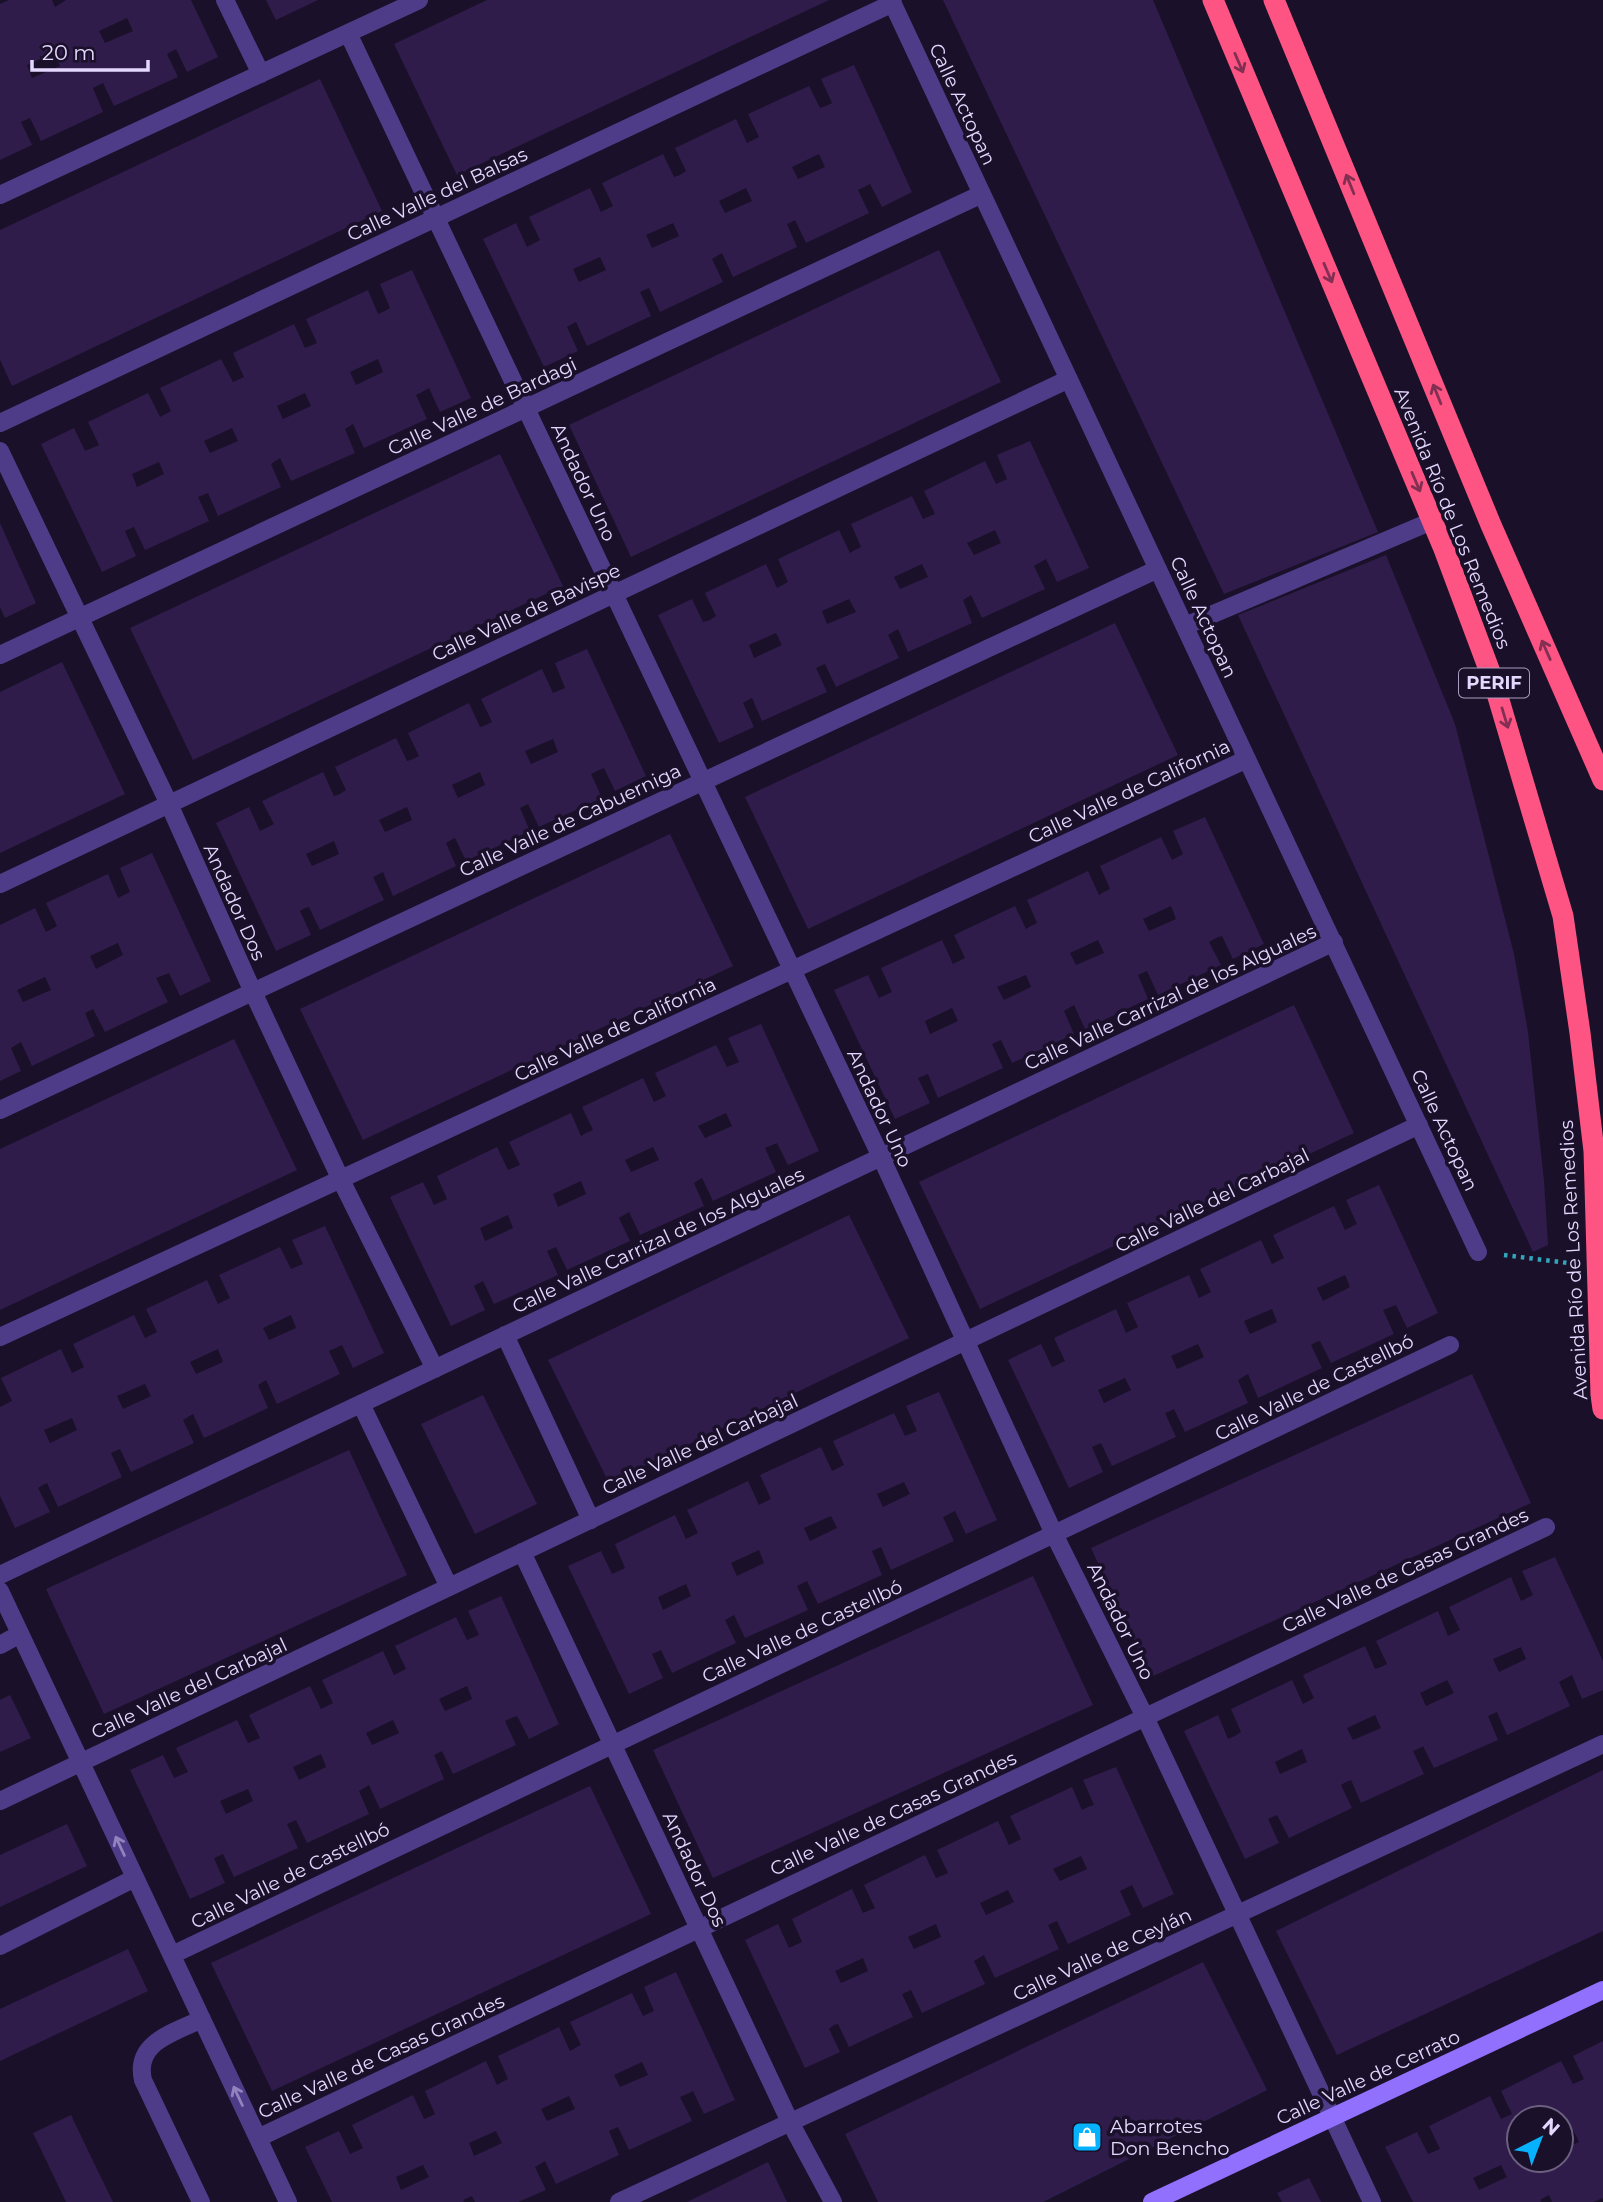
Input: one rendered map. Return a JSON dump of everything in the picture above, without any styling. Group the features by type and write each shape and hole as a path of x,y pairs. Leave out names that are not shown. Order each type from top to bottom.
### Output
{"highway":[{"name":"Avenida Río de Los Remedios","path":"1213,0 1432,521 1493,680 1563,916 1594,1151 1603,1409"},
{"name":"Avenida Río de Los Remedios","path":"1274,0 1491,525 1603,780"}],"street":[{"path":"225,0 261,74"},
{"path":"0,195 418,0"},
{"name":"Calle Actopan","path":"892,2 1478,1252"},
{"name":"Calle Valle del Balsas","path":"0,423 892,2"},
{"name":"Andador Uno","path":"348,33 881,1157 1055,1534 1145,1717 1372,2202"},
{"name":"Calle Valle de Bardagi","path":"0,655 982,194"},
{"name":"Calle Valle de Bavispe","path":"0,884 1069,379"},
{"name":"Andador Dos","path":"0,451 169,804 341,1180 435,1369"},
{"path":"1185,626 1432,521"},
{"name":"Calle Valle de Cabuerniga","path":"0,1110 1158,569"},
{"name":"Calle Valle de California","path":"0,1337 1247,759"},
{"name":"Calle Valle Carrizal de los Alguales","path":"0,1575 1334,942"},
{"name":"Calle Valle del Carbajal","path":"0,1801 1419,1125"},
{"path":"505,1335 591,1520"},
{"name":"Calle Valle de Castellbó","path":"172,1955 1450,1345"},
{"path":"361,1404 449,1587"},
{"name":"Calle Valle de Casas Grandes","path":"258,2138 1546,1527"},
{"name":"Andador Dos","path":"523,1552 790,2122 832,2202"},
{"path":"0,1591 288,2202"},
{"path":"0,1645 20,1634"},
{"name":"Calle Valle de Ceylán","path":"619,2202 1603,1744"},
{"path":"0,1946 135,1878"},
{"name":"Calle Valle de Cerrato","path":"1152,2202 1603,1990"},
{"path":"201,2202 140,2069 147,2049 202,2019"}],"path":[{"path":"1478,1252 1597,1267"}],"building":[{"path":"9,0 52,0 55,7 66,0 191,0 218,57 187,72 176,49 167,54 178,77 114,106 103,83 93,88 103,112 41,141 30,118 21,122 32,145 0,160 0,4","holes":["127,18 133,31 105,43 99,31","54,53 60,66 32,78 27,65"]},
{"path":"266,0 318,0 276,20"},
{"path":"487,0 829,0 457,175 394,44"},
{"path":"943,0 1153,0 1378,532 1224,594"},
{"path":"854,65 912,192 882,207 870,184 858,190 869,213 806,243 795,220 787,224 797,247 733,277 722,253 712,259 723,282 660,312 649,288 640,292 651,316 587,346 576,322 567,327 578,351 544,367 483,239 516,223 527,247 540,240 529,217 590,188 601,212 613,206 602,183 663,154 674,177 680,175 686,171 675,148 736,119 747,143 759,137 748,114 809,86 820,108 826,106 832,103 821,79","holes":["819,154 825,167 798,179 792,167","746,188 752,201 725,213 719,201","673,223 679,236 652,248 646,235","600,257 606,270 579,282 573,269"]},
{"path":"320,79 382,211 12,386 0,360 0,230"},
{"path":"939,250 1001,382 631,557 569,425"},
{"path":"412,270 471,398 440,412 429,388 416,395 427,419 364,448 353,424 345,429 355,453 291,481 280,458 271,464 281,487 218,516 208,493 198,497 209,521 145,550 134,527 125,531 136,556 102,572 41,444 74,428 85,451 99,445 88,422 148,393 160,417 171,411 160,388 221,359 233,382 244,377 233,353 294,324 305,348 317,343 306,319 368,290 378,314 385,311 390,308 380,284","holes":["378,359 383,372 356,385 350,372","305,393 311,406 283,419 277,406","232,428 238,441 210,453 204,441","159,462 164,474 137,487 132,474"]},
{"path":"1030,441 1089,568 1057,582 1046,559 1034,566 1045,589 982,618 971,595 963,600 972,623 908,652 898,629 888,635 899,658 836,687 825,664 820,666 816,668 827,692 762,721 752,698 743,703 754,727 719,743 658,615 692,599 703,622 710,620 716,616 705,593 766,564 777,588 788,582 778,559 839,530 850,553 861,547 851,524 912,496 923,519 935,514 924,491 985,461 996,484 1007,479 997,455","holes":["995,530 1001,543 974,555 967,543","922,564 928,577 900,589 894,577","849,599 856,612 827,624 822,611","776,633 782,645 754,658 749,645"]},
{"path":"500,454 563,586 193,760 130,628"},
{"path":"0,523 36,603 5,618 0,607"},
{"path":"1386,555 1455,724 1514,954 1528,1032 1544,1181 1548,1245 1533,1252 1238,615"},
{"path":"1115,623 1178,755 808,929 745,797"},
{"path":"587,649 646,776 615,791 604,768 597,771 591,774 602,798 539,827 528,804 520,808 530,831 466,861 455,838 446,843 456,866 393,896 383,872 373,877 384,900 320,930 309,907 305,908 300,911 311,935 276,951 216,823 249,807 260,831 274,824 262,801 323,772 334,796 340,794 346,790 335,767 396,738 407,761 413,759 419,756 408,733 469,703 480,727 486,725 492,722 481,699 542,669 553,693 565,688 555,663","holes":["553,739 558,752 531,764 525,751","480,772 485,785 458,798 452,785","407,807 412,820 385,832 379,820","334,841 339,854 312,866 306,854"]},
{"path":"62,662 125,794 0,853 0,692"},
{"path":"1205,817 1264,944 1233,959 1222,936 1216,938 1209,942 1221,965 1158,995 1147,971 1138,975 1148,999 1085,1029 1074,1005 1064,1011 1074,1034 1012,1063 1001,1040 992,1044 1003,1068 938,1098 928,1074 918,1078 930,1103 895,1119 834,990 868,975 879,998 892,992 881,968 942,940 953,964 965,958 954,935 1015,906 1026,929 1037,923 1027,900 1088,871 1099,895 1110,889 1100,866 1161,837 1172,860 1183,854 1173,831","holes":["1171,906 1176,919 1149,931 1143,919","1098,940 1104,953 1076,965 1070,953","1026,975 1031,987 1004,1000 997,987","952,1008 958,1021 930,1034 925,1021"]},
{"path":"670,834 733,966 363,1140 300,1009"},
{"path":"152,853 211,981 180,996 169,973 156,978 168,1002 105,1032 93,1009 85,1013 95,1036 32,1066 21,1042 11,1048 21,1071 0,1081 0,925 35,908 46,932 57,926 46,903 108,874 118,898 130,892 120,868","holes":["118,943 123,955 96,969 90,956","45,977 51,990 23,1002 17,990"]},
{"path":"1294,1005 1354,1133 980,1309 919,1182"},
{"path":"761,1024 819,1151 788,1165 777,1143 765,1148 776,1172 713,1201 702,1178 694,1183 704,1206 640,1235 629,1212 619,1218 630,1241 567,1270 556,1247 547,1251 558,1275 494,1304 483,1281 474,1286 485,1310 451,1326 390,1197 423,1182 434,1205 447,1199 437,1176 497,1147 508,1170 520,1165 509,1142 571,1113 581,1136 593,1130 582,1107 643,1078 654,1102 666,1096 655,1073 716,1045 727,1067 739,1062 728,1038","holes":["726,1113 732,1126 705,1138 698,1126","653,1147 659,1160 631,1172 625,1160","581,1181 586,1194 558,1207 553,1194","508,1215 513,1228 485,1241 480,1228"]},
{"path":"234,1039 297,1170 0,1310 0,1149"},
{"path":"1379,1185 1438,1313 1407,1328 1396,1305 1383,1310 1394,1334 1331,1363 1320,1341 1316,1342 1311,1345 1322,1368 1258,1398 1248,1374 1238,1380 1248,1403 1185,1432 1174,1409 1165,1413 1176,1437 1112,1466 1101,1443 1092,1447 1103,1472 1069,1488 1008,1360 1041,1344 1052,1367 1059,1364 1065,1361 1054,1338 1116,1309 1126,1333 1138,1327 1127,1303 1189,1275 1199,1298 1211,1292 1200,1269 1261,1240 1272,1264 1284,1258 1273,1235 1334,1206 1345,1230 1357,1224 1346,1200","holes":["1345,1275 1350,1287 1323,1301 1317,1288","1272,1309 1277,1322 1250,1334 1244,1321","1198,1344 1204,1357 1177,1369 1171,1356","1125,1378 1131,1390 1104,1403 1098,1390"]},
{"path":"849,1215 909,1338 609,1483 548,1360"},
{"path":"325,1226 384,1353 353,1368 342,1345 329,1351 340,1374 277,1404 266,1380 258,1385 268,1408 204,1438 193,1414 183,1420 194,1443 131,1472 120,1449 111,1453 122,1477 58,1507 47,1483 38,1488 50,1512 15,1528 0,1496 0,1407 12,1401 1,1378 61,1349 72,1373 84,1367 73,1344 134,1315 145,1338 157,1332 146,1309 207,1280 218,1304 230,1298 219,1275 280,1247 291,1269 303,1264 292,1240","holes":["291,1315 296,1328 269,1340 263,1328","218,1349 223,1362 196,1374 190,1362","145,1384 151,1396 123,1409 117,1396","72,1418 77,1430 50,1443 44,1430"]},
{"path":"1472,1374 1531,1503 1151,1677 1091,1548"},
{"path":"939,1392 997,1520 966,1534 955,1511 943,1517 954,1541 891,1570 881,1547 872,1551 882,1575 818,1604 807,1581 797,1586 808,1610 745,1638 734,1615 725,1620 736,1643 672,1673 661,1650 652,1654 663,1678 629,1694 568,1566 601,1551 612,1574 625,1568 615,1544 675,1515 686,1539 698,1533 687,1510 748,1481 759,1505 771,1499 760,1475 821,1447 832,1471 844,1465 833,1441 894,1413 905,1436 917,1431 906,1406","holes":["904,1482 910,1494 883,1507 877,1494","831,1516 837,1528 810,1541 804,1528","759,1550 764,1563 737,1576 731,1563","686,1584 691,1596 663,1610 658,1597"]},
{"path":"483,1395 537,1504 475,1534 421,1424"},
{"path":"349,1450 407,1575 104,1714 46,1589"},
{"path":"1555,1557 1603,1661 1603,1690 1582,1699 1572,1675 1559,1682 1570,1706 1507,1735 1497,1712 1488,1716 1498,1740 1434,1768 1423,1746 1413,1751 1424,1774 1361,1803 1351,1780 1346,1782 1341,1785 1352,1808 1289,1838 1277,1815 1268,1819 1279,1843 1245,1859 1184,1731 1218,1715 1228,1739 1235,1736 1241,1732 1231,1709 1292,1680 1303,1704 1314,1698 1303,1675 1365,1646 1375,1669 1381,1667 1387,1664 1376,1641 1438,1611 1448,1636 1460,1630 1449,1607 1511,1577 1521,1601 1533,1595 1522,1571","holes":["1521,1647 1526,1659 1499,1672 1493,1659","1447,1680 1454,1693 1426,1706 1420,1693","1375,1715 1381,1728 1353,1740 1347,1728","1302,1749 1307,1762 1280,1774 1275,1762"]},
{"path":"1033,1576 1093,1705 713,1878 653,1750"},
{"path":"501,1596 559,1724 529,1739 517,1716 511,1718 505,1721 516,1745 453,1774 442,1751 434,1755 444,1779 380,1809 369,1785 359,1791 369,1814 307,1843 296,1820 287,1824 298,1848 234,1877 223,1854 214,1858 225,1883 190,1899 130,1770 163,1755 174,1778 188,1772 176,1748 237,1720 248,1743 260,1738 249,1715 310,1686 321,1709 333,1703 322,1680 383,1651 394,1675 406,1669 395,1646 456,1617 467,1640 479,1635 468,1611","holes":["467,1686 472,1699 445,1711 439,1699","393,1720 399,1733 372,1745 366,1733","321,1754 326,1767 299,1780 293,1767","248,1789 253,1801 226,1814 220,1801"]},
{"path":"10,1695 31,1738 0,1752 0,1700"},
{"path":"1116,1767 1174,1894 1143,1908 1132,1885 1120,1891 1131,1915 1068,1944 1057,1921 1048,1925 1059,1949 995,1978 984,1955 974,1961 985,1984 922,2013 911,1990 902,1994 913,2017 849,2047 838,2024 834,2025 829,2029 840,2052 805,2068 745,1940 778,1924 789,1948 802,1942 792,1919 852,1889 863,1913 875,1908 864,1885 925,1855 936,1878 948,1873 937,1850 998,1821 1009,1845 1021,1839 1010,1816 1072,1787 1082,1810 1094,1805 1083,1780","holes":["1081,1856 1087,1869 1060,1881 1053,1869","1008,1890 1014,1902 986,1915 980,1903","936,1924 941,1937 914,1949 908,1937","863,1958 868,1971 841,1983 835,1971"]},
{"path":"1603,1770 1603,1931 1337,2055 1276,1931"},
{"path":"590,1786 651,1914 272,2091 211,1963"},
{"path":"67,1824 87,1866 0,1907 0,1855"},
{"path":"128,1949 148,1991 0,2061 0,2009"},
{"path":"1203,1962 1267,2090 1043,2202 878,2202 845,2134"},
{"path":"676,1972 735,2100 704,2114 693,2091 680,2097 692,2121 629,2150 618,2127 609,2131 619,2155 556,2184 545,2161 535,2167 546,2190 518,2202 475,2202 472,2196 463,2200 464,2202 332,2202 305,2147 339,2131 350,2154 363,2148 352,2125 413,2095 424,2119 429,2117 435,2114 425,2091 486,2061 497,2085 508,2079 498,2056 559,2027 570,2051 581,2045 570,2022 632,1993 643,2016 654,2011 644,1987","holes":["642,2062 648,2075 620,2087 614,2075","569,2096 575,2109 547,2121 541,2109","496,2131 502,2143 474,2156 469,2143","423,2165 429,2177 401,2190 396,2177"]},
{"path":"1603,2041 1603,2198 1593,2202 1552,2202 1549,2195 1540,2200 1541,2202 1413,2202 1385,2147 1417,2132 1428,2154 1440,2149 1429,2126 1490,2096 1501,2119 1505,2117 1505,2173 1501,2165 1473,2178 1479,2190 1507,2177 1506,2174 1575,2174 1575,2144 1579,2142 1575,2134 1575,2104 1507,2104 1501,2091 1561,2061 1573,2084 1584,2079 1573,2056"},
{"path":"71,2115 113,2202 66,2202 33,2133"},
{"path":"768,2162 787,2202 687,2202 728,2182"},
{"path":"1309,2178 1321,2202 1282,2202 1277,2193"}],"place":[{"name":"Abarrotes Don Bencho","path":"1087,2137"}]}
